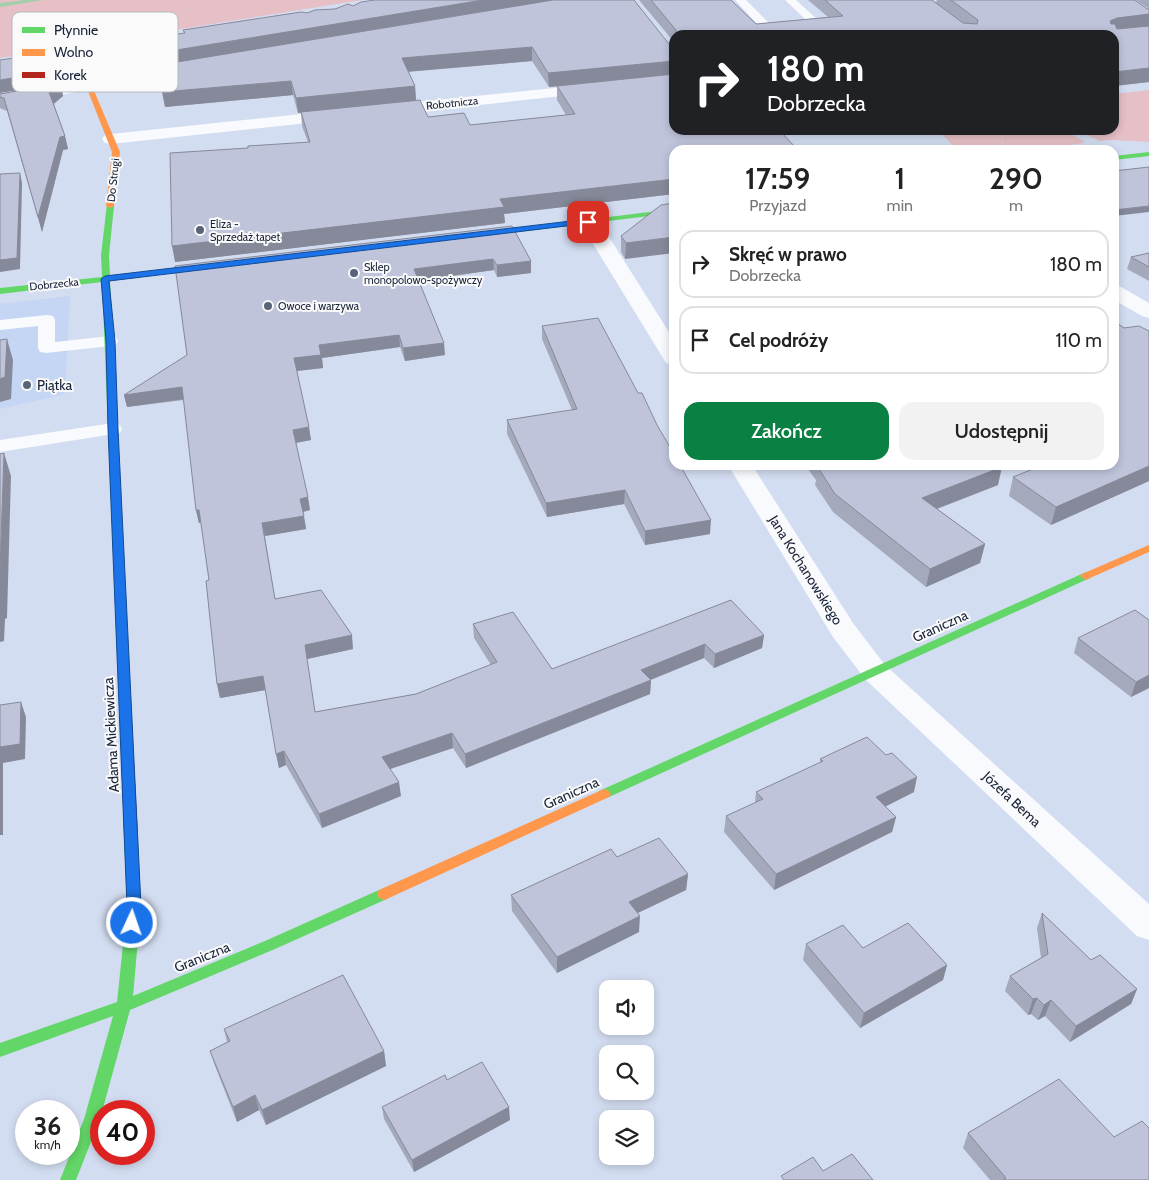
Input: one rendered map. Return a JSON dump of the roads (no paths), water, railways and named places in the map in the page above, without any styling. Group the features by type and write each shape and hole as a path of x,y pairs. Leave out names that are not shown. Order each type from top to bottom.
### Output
{"street":[{"path":"178,72 212,66"},
{"name":"Robotnicza","path":"374,111 608,88"},
{"path":"0,100 51,92"},
{"name":"Do Strugi","path":"91,92 116,152 105,255 105,279"},
{"path":"111,139 355,113"},
{"path":"1119,157 1149,154"},
{"path":"464,236 669,212"},
{"path":"588,222 669,350"},
{"name":"Dobrzecka","path":"0,290 221,265"},
{"name":"Adama Mickiewicza","path":"68,1180 92,1119 124,1006 134,906 110,341 105,279"},
{"path":"1119,294 1149,312"},
{"name":"Jana Kochanowskiego","path":"743,470 843,630 875,672"},
{"name":"Graniczna","path":"0,1050 124,1006 279,941 1149,548"},
{"name":"Józefa Bema","path":"875,672 1149,926"}],"lane":[{"path":"740,0 766,27 815,23 790,0"},
{"path":"0,325 47,320 46,348 110,341"},
{"path":"0,446 113,429"}],"waterway":[{"path":"0,5 40,0"}],"place":[{"name":"Eliza - Sprzedaż tapet","path":"200,230"},
{"name":"Sklep monopolowo-spożywczy","path":"354,273"},
{"name":"Owoce i warzywa","path":"268,306"},
{"name":"Piątka","path":"27,385"}]}
